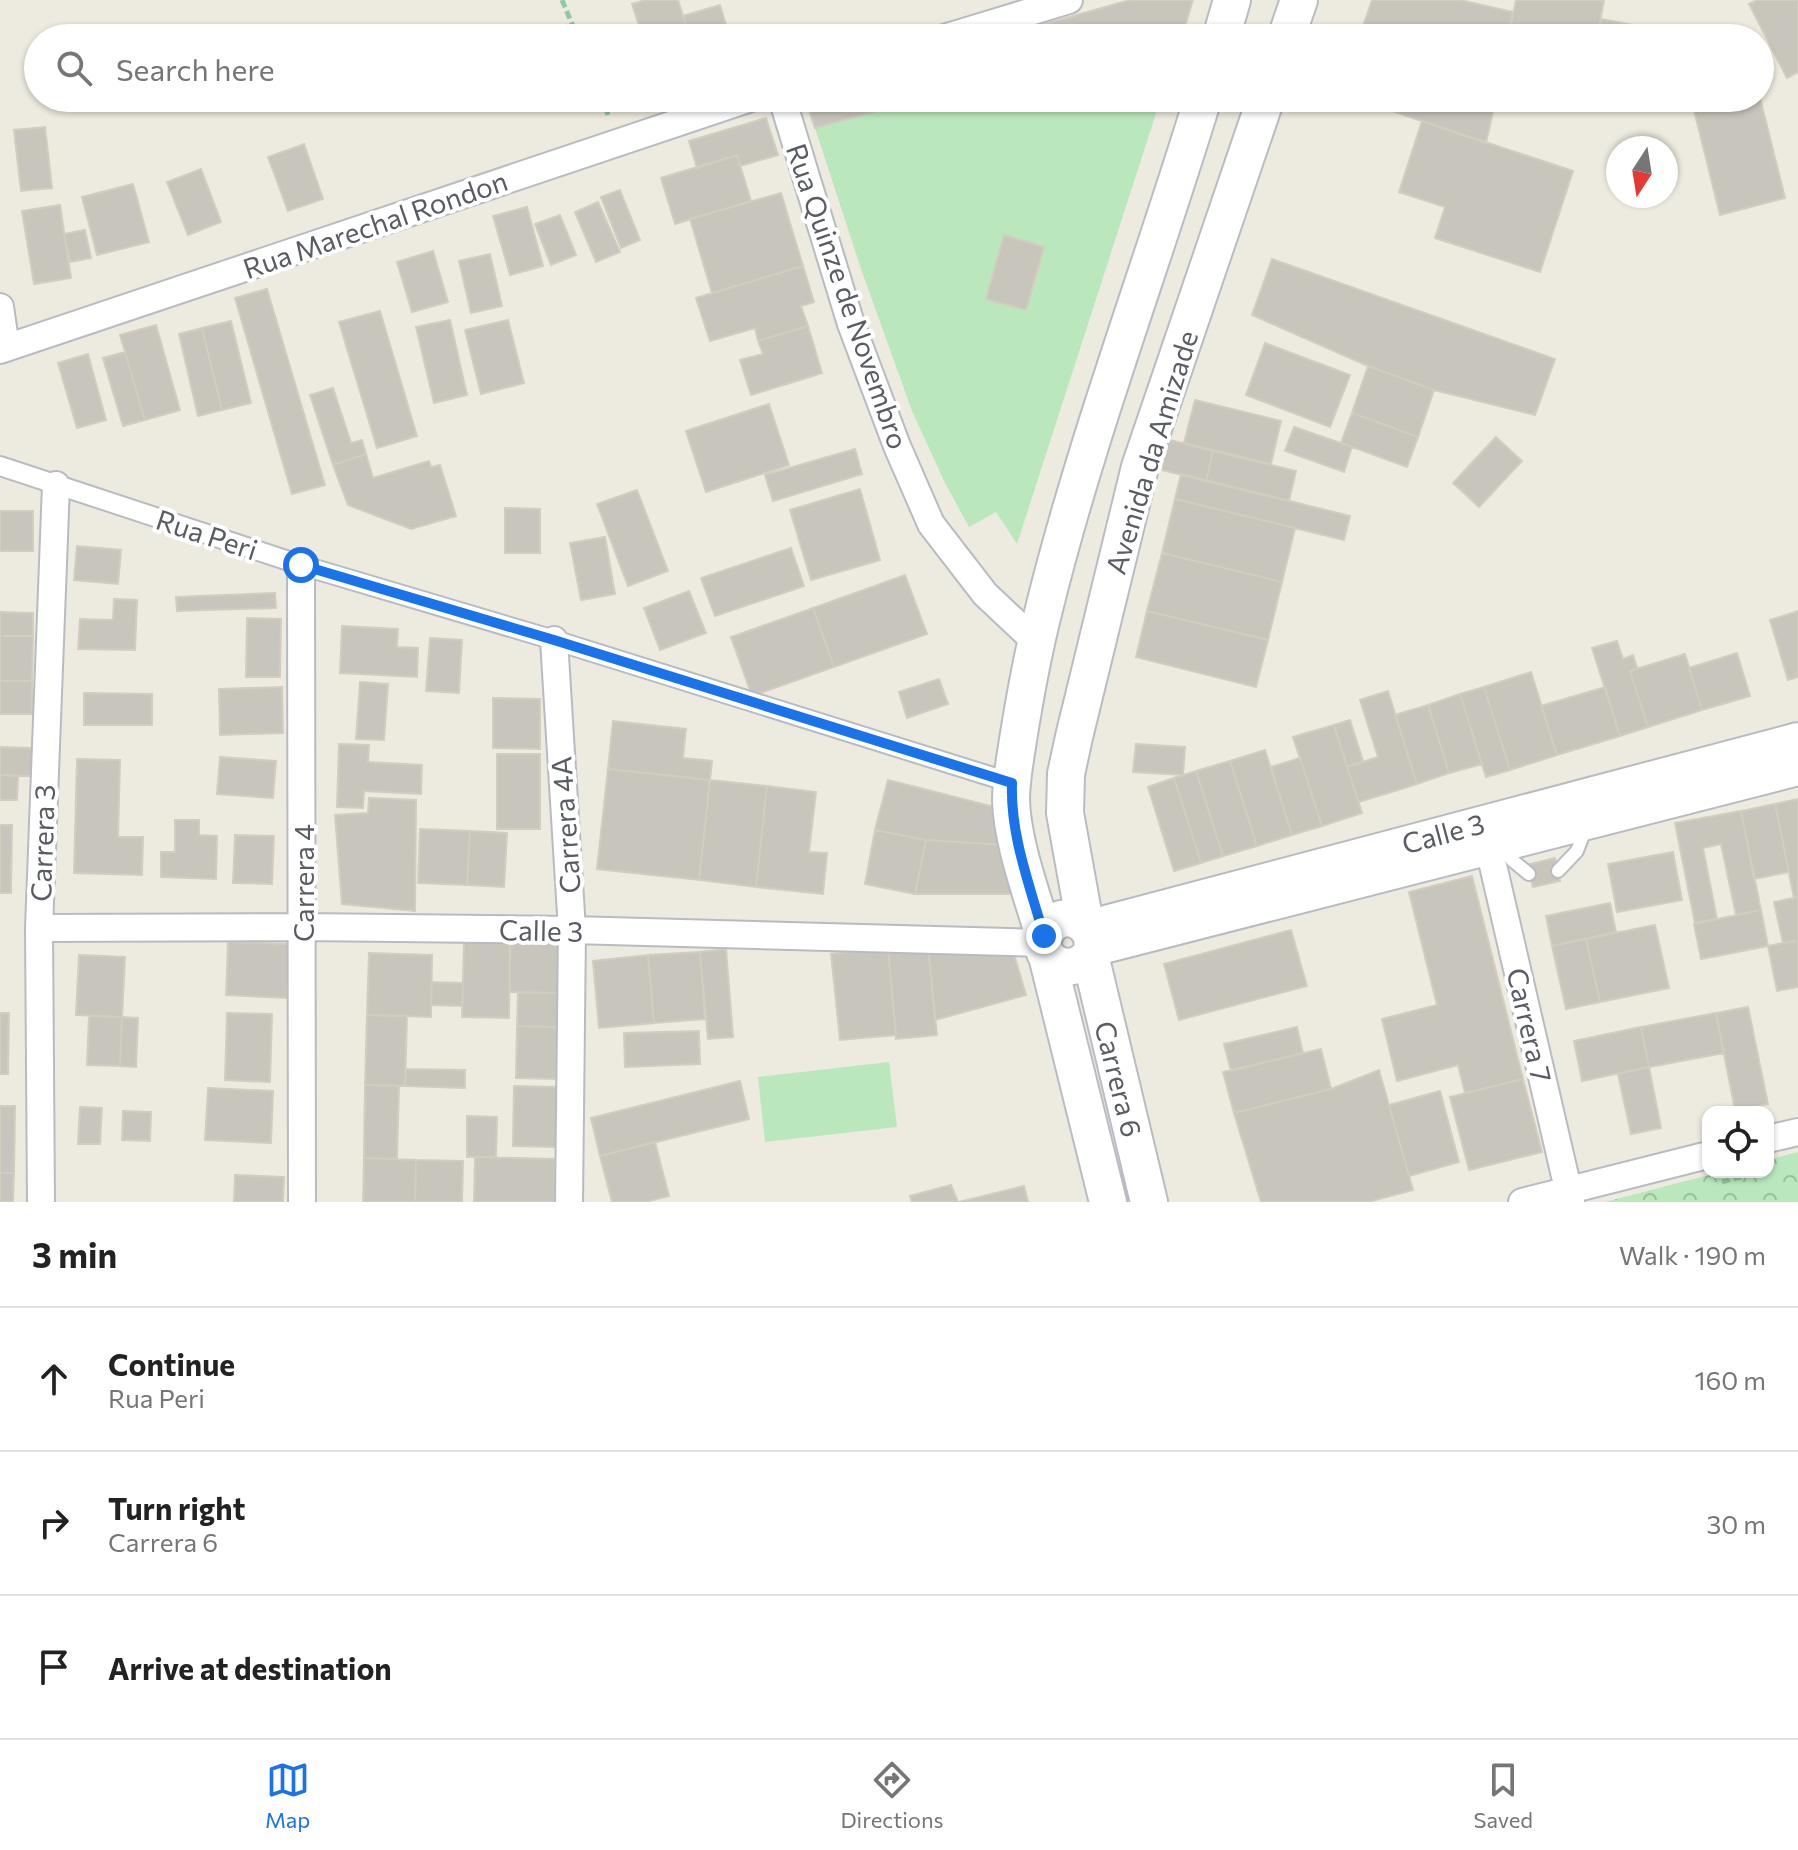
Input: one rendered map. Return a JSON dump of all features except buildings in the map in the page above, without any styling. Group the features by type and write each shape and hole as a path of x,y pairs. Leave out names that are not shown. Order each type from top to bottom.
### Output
{"main road":[{"path":"1225,24 1232,0"},
{"path":"1291,24 1299,0"},
{"name":"Avenida da Amizade","path":"1011,793 1036,642 1052,575 1090,441 1198,112"},
{"name":"Avenida da Amizade","path":"1065,813 1066,774 1074,737 1140,467 1261,112"},
{"path":"1169,203 1225,219"},
{"name":"Carrera 6","path":"1011,793 1017,841 1108,1202"},
{"name":"Carrera 6","path":"1065,813 1088,939 1149,1202"},
{"path":"1045,945 1048,928 1061,919 1070,918 1088,939"}],"street":[{"path":"990,24 1069,0"},
{"name":"Rua Marechal Rondon","path":"3,349 709,112"},
{"name":"Rua Quinze de Novembro","path":"786,112 851,324 897,446 931,524 985,594 1036,642"},
{"path":"0,307 3,349"},
{"name":"Rua Peri","path":"0,466 301,565 554,640 1011,793"},
{"name":"Carrera 3","path":"41,1202 39,928 56,485"},
{"name":"Carrera 4","path":"301,565 302,1202"},
{"name":"Carrera 4A","path":"554,640 572,930 569,1202"},
{"name":"Calle 3","path":"1088,939 1798,739"},
{"name":"Calle 3","path":"1088,939 1494,847 1798,769"},
{"name":"Carrera 7","path":"1494,847 1570,1196"},
{"name":"Calle 3","path":"39,928 572,930 1045,945"},
{"path":"1774,1138 1798,1132"},
{"path":"1522,1202 1570,1196 1702,1157"}],"lane":[{"path":"1558,871 1577,851 1587,823"},
{"path":"1494,847 1529,874"}],"path":[{"path":"562,0 572,24"}],"green space":[{"path":"873,112 1156,112 1017,544 996,512 969,527 945,483 912,411 815,128"},
{"path":"889,1062 897,1127 765,1142 758,1077"},
{"path":"1798,1152 1798,1202 1605,1202 1702,1177 1774,1178 1774,1158"}],"route":[{"path":"301,565 554,640 1012,783 1011,802 1017,841 1044,936"}]}
